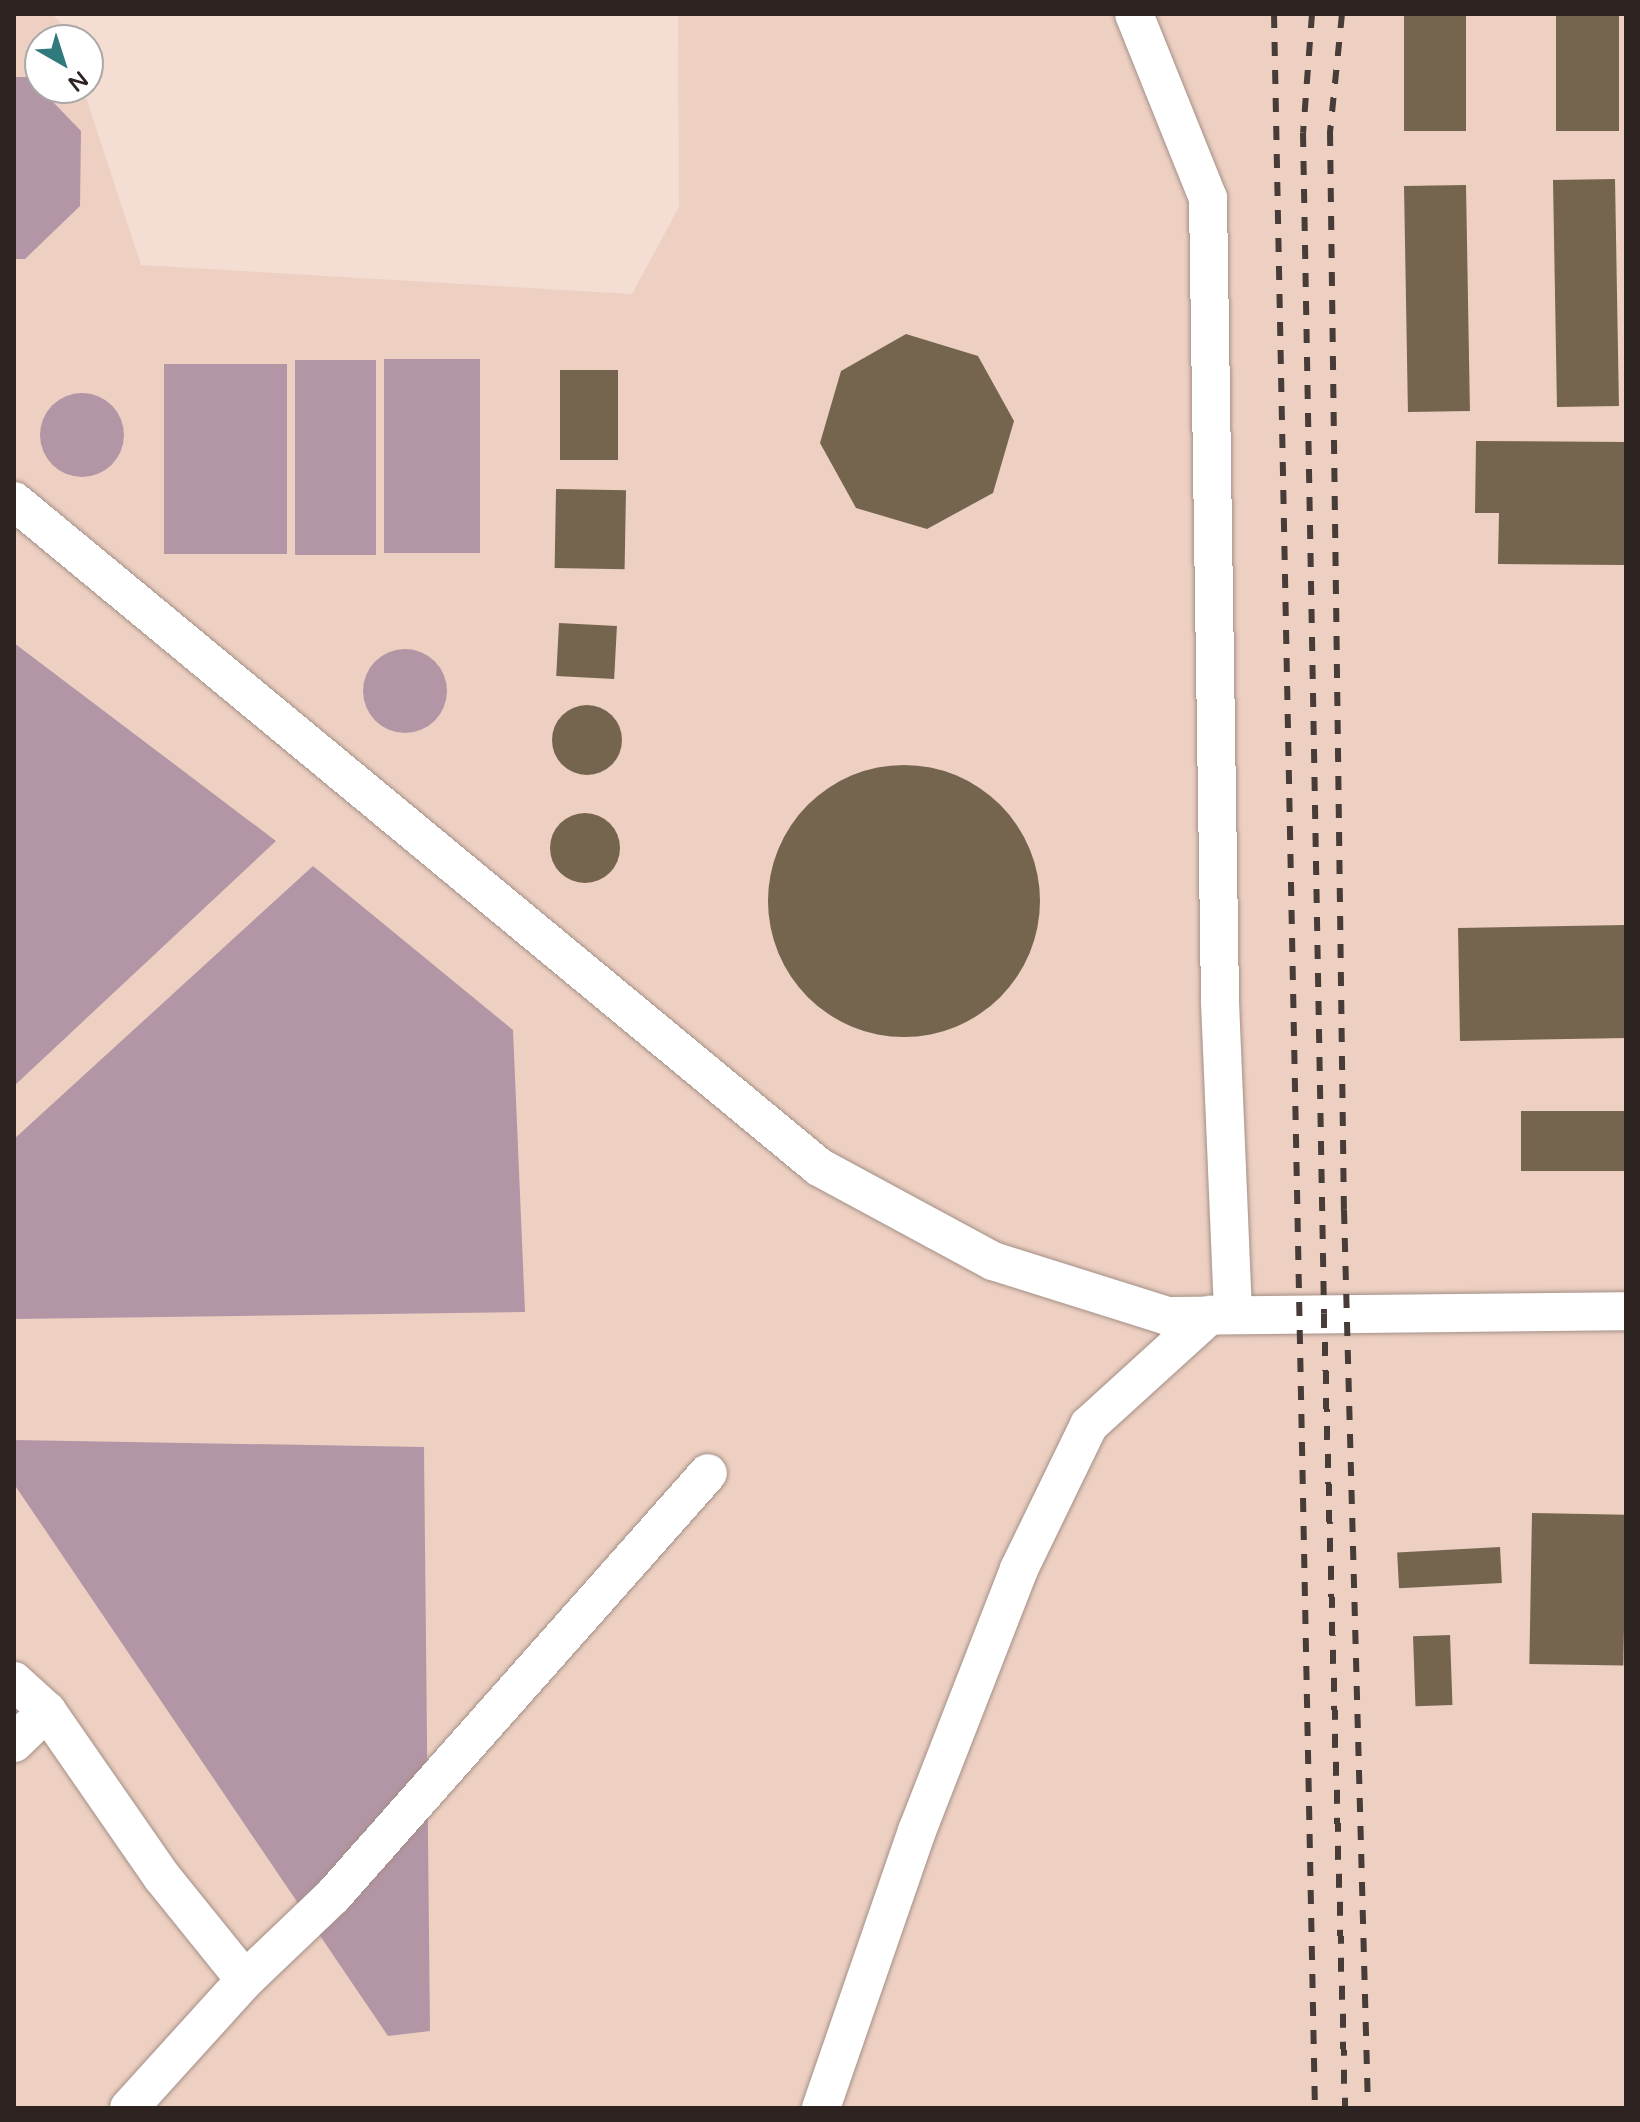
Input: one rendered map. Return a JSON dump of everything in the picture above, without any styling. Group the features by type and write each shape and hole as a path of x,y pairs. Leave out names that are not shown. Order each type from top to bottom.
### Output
{"street":[{"path":"1134,14 1208,198 1222,1315"},
{"path":"14,501 819,1167 993,1261 1167,1316 1626,1311"},
{"path":"821,2108 917,1831 1002,1612 1089,1425 1222,1315"},
{"path":"129,2108 245,1980 333,1896 708,1473"},
{"path":"14,1681 47,1711 162,1877 245,1980"},
{"path":"14,1743 47,1711"}],"shaded area":[{"path":"14,14 52,14 61,23 24,24 24,104 88,104 141,265 632,294 679,207 678,14 1626,14 1626,2108 14,2108"},
{"path":"14,77 24,77 24,104 55,104 81,131 80,206 25,259 14,259"},
{"path":"384,359 480,359 480,553 384,553"},
{"path":"295,360 376,360 376,555 295,555"},
{"path":"164,364 287,364 287,554 164,554"},
{"path":"82,393 98,396 112,405 121,419 124,435 121,451 112,465 98,474 82,477 66,474 52,465 43,451 40,435 43,419 52,405 66,396"},
{"path":"14,643 276,841 14,1086"},
{"path":"405,649 421,652 435,661 444,675 447,691 444,707 435,721 421,730 405,733 389,730 375,721 366,707 363,691 366,675 375,661 389,652"},
{"path":"313,866 513,1030 525,1312 14,1319 14,1139"},
{"path":"14,1440 424,1447 430,2031 388,2036 14,1484"}],"building":[{"path":"1404,14 1466,14 1466,131 1404,131"},
{"path":"1556,14 1619,14 1619,131 1556,131"},
{"path":"1615,179 1619,406 1557,407 1553,180"},
{"path":"1466,185 1470,411 1408,412 1404,186"},
{"path":"906,334 978,356 1014,421 993,493 927,529 856,508 820,443 841,371"},
{"path":"560,370 618,370 618,460 560,460"},
{"path":"1476,441 1626,442 1625,565 1498,564 1499,513 1475,513"},
{"path":"556,489 626,490 625,569 555,568"},
{"path":"559,623 617,626 614,679 556,676"},
{"path":"580,705 594,705 616,720 622,740 620,753 612,765 594,775 580,775 558,760 552,747 552,733 567,711"},
{"path":"904,765 956,775 1000,805 1030,849 1040,901 1030,953 1000,997 956,1027 904,1037 852,1027 808,997 778,953 768,901 778,849 808,805 852,775"},
{"path":"592,813 614,828 620,848 618,862 610,873 599,881 578,883 560,873 552,862 550,841 560,823 571,815"},
{"path":"1625,925 1626,1038 1460,1041 1458,928"},
{"path":"1521,1111 1625,1111 1625,1171 1521,1171"},
{"path":"1532,1513 1626,1515 1623,1666 1529,1664"},
{"path":"1500,1547 1502,1583 1399,1588 1397,1552"},
{"path":"1450,1635 1452,1705 1415,1706 1413,1636"}],"railway":[{"path":"1274,14 1315,2108"},
{"path":"1312,14 1303,133 1324,1314 1345,2108"},
{"path":"1342,14 1330,132 1344,1210 1368,2108"}]}
